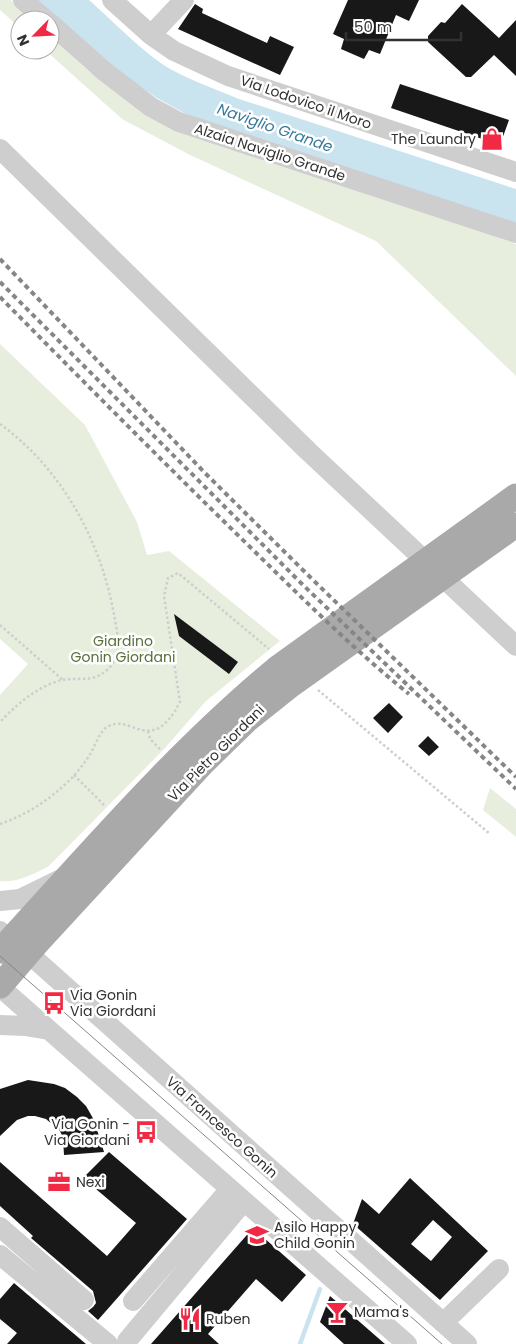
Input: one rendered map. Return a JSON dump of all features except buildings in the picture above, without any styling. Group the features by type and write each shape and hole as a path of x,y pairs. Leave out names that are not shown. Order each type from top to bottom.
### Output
{"main road":[{"name":"Via Pietro Giordani","path":"10,944 202,764 258,697 276,669 516,496"},
{"name":"Via Pietro Giordani","path":"0,986 10,944 69,875 215,721 258,697 291,685 516,525"}],"street":[{"path":"23,0 34,10"},
{"name":"Via Lodovico il Moro","path":"112,0 151,35 174,51 228,76 516,172"},
{"path":"151,35 184,0"},
{"name":"Alzaia Naviglio Grande","path":"60,32 127,89 151,107 179,122 516,233"},
{"path":"0,148 308,451 516,646"},
{"name":"Via Pietro Giordani","path":"0,901 20,898 69,875"},
{"name":"Via Francesco Gonin","path":"10,944 467,1344"},
{"path":"0,986 407,1344"},
{"path":"0,1025 25,1026 49,1030"},
{"path":"133,1301 237,1195"},
{"path":"0,1255 117,1343 237,1195"},
{"path":"0,1227 84,1300"},
{"path":"443,1323 499,1269"}],"path":[{"path":"0,424 24,445 62,488 84,523 98,555 108,585 118,634 118,648 114,661 105,672 94,678 63,680 44,687 13,708 0,722"},
{"path":"0,625 63,680"},
{"path":"148,731 150,739 164,753"},
{"path":"74,775 108,810"}],"green space":[{"path":"0,0 11,0 22,10 10,10 10,19 0,10"},
{"path":"60,45 86,69 138,109 516,244 516,376 376,241 190,155 122,119 56,60 60,60"},
{"name":"Giardino Gonin Giordani","path":"0,344 85,425 137,522 147,555 169,551 280,641 206,701 165,748 49,866 13,881 0,881 0,695 28,664 0,639"},
{"path":"490,788 516,809 516,837 483,810"}],"water":[{"name":"Naviglio Grande","path":"34,0 89,0 151,56 172,70 197,82 239,99 516,189 516,227 188,115 157,98 100,59 60,23 60,10 45,10"}],"waterway":[{"path":"300,1344 320,1289"}],"tram line":[{"path":"0,956 442,1344"}],"railway":[{"path":"0,259 205,473 516,777"},
{"path":"0,282 302,584 516,789"},
{"path":"0,297 287,583 347,640 409,694"}],"place":[{"name":"The Laundry","path":"492,139"},
{"name":"Via Gonin Via Giordani","path":"54,1003"},
{"name":"Via Gonin - Via Giordani","path":"146,1132"},
{"name":"Nexi","path":"59,1182"},
{"name":"Asilo Happy Child Gonin","path":"257,1235"},
{"name":"Mama's","path":"337,1312"},
{"name":"Ruben","path":"190,1319"}]}
